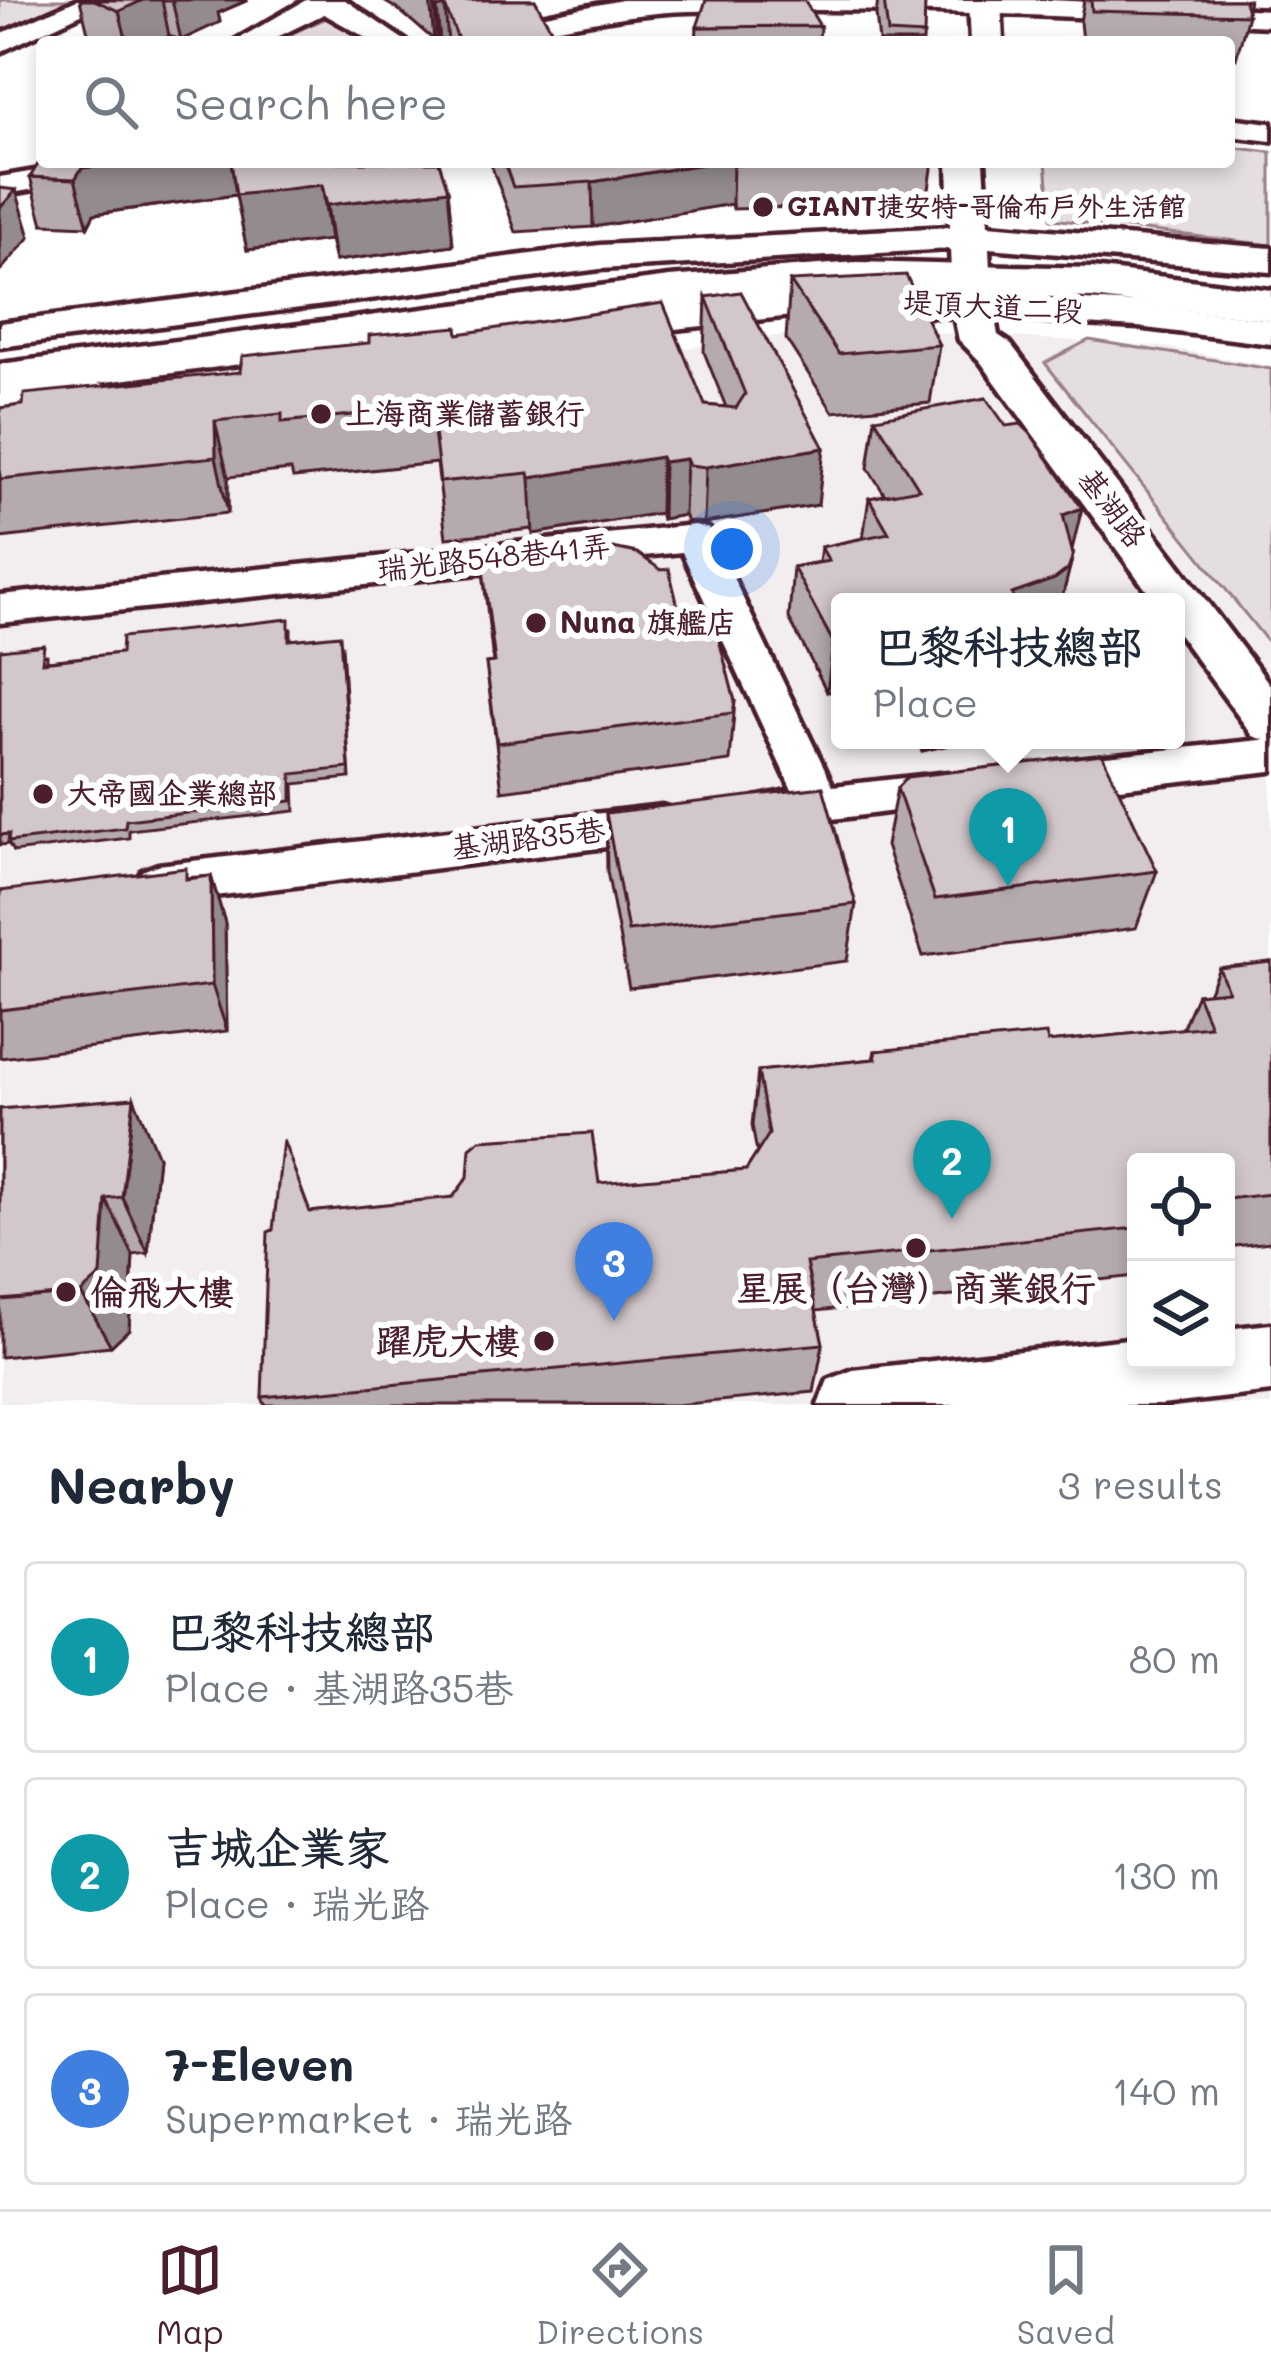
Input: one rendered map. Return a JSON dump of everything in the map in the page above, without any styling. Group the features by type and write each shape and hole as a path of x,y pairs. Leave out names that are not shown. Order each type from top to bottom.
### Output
{"highway":[{"name":"堤頂大道二段","path":"0,358 570,279 746,262 991,271 1271,305"},
{"name":"堤頂大道二段","path":"0,380 669,292 857,277 1117,266 1271,285"}],"street":[{"path":"0,44 98,0"},
{"path":"258,36 325,1 384,36"},
{"path":"479,36 607,9 685,3 971,2 1271,18"},
{"path":"962,36 971,2"},
{"path":"971,2 985,36"},
{"path":"1235,129 1271,132"},
{"path":"0,175 36,151"},
{"path":"0,185 103,168"},
{"name":"基湖路","path":"967,168 991,271 1014,341 995,352 1174,593"},
{"name":"基湖路","path":"991,271 998,168"},
{"name":"堤頂大道二段","path":"0,335 600,257 991,271 1271,260"},
{"name":"堤頂大道二段","path":"0,406 668,316 837,299 991,271 1138,315 1271,332"},
{"path":"668,316 683,355"},
{"name":"瑞光路548巷41弄","path":"0,609 695,538 820,804"},
{"name":"基湖路","path":"1185,607 1271,723"},
{"name":"基湖路35巷","path":"118,888 1271,755"},
{"path":"853,1405 1271,1358"}],"shaded area":[{"path":"0,0 104,0 0,46"},
{"path":"329,17 360,36 285,36"},
{"path":"1235,148 1271,152 1271,245 1051,219 1047,168 1235,168"},
{"path":"846,327 1159,346 1271,366 1271,1405 0,1405 0,436"},
{"path":"1089,340 1271,369 1271,646 1045,363"}],"building":[{"path":"94,0 143,0 119,11"},
{"path":"535,0 555,36 457,36 445,6 434,4"},
{"path":"706,0 804,0 820,26 697,27"},
{"path":"884,0 925,0 924,35 888,33"},
{"path":"1091,0 1244,0 1248,15 1092,11"},
{"path":"36,168 82,168 75,179 30,177"},
{"path":"232,168 441,168 448,190 327,205 322,185 236,195"},
{"path":"506,168 678,168 592,182 513,187"},
{"path":"0,188 16,190 0,208"},
{"path":"906,275 939,345 839,354 790,281"},
{"path":"741,292 824,448 706,467 689,465 686,459 663,462 661,457 530,478 529,473 440,482 431,407 282,422 282,414 215,421 216,457 0,479 0,408 23,405 24,394 240,372 242,356 369,343 369,335 457,327 458,334 663,303 705,405 736,408 745,394 706,297"},
{"path":"986,398 1006,426 1021,424 1082,508 1063,515 1073,555 1068,569 1055,579 1015,593 831,593 831,638 793,567 829,561 821,547 889,533 869,498 919,489 875,418"},
{"path":"613,548 637,553 661,570 669,569 684,632 716,628 735,701 733,713 497,743 486,663 495,662 482,562"},
{"path":"289,619 289,640 340,635 349,768 292,774 292,801 126,820 125,828 8,842 9,834 0,835 0,650 44,645 42,662 121,653 122,637"},
{"path":"1102,754 1157,871 935,899 897,788 907,777"},
{"path":"823,787 856,904 628,931 606,813"},
{"path":"186,868 186,879 211,876 212,985 0,1010 0,891"},
{"path":"1271,962 1271,1194 1235,1198 1235,1153 1127,1153 1127,1229 806,1263 823,1344 262,1397 268,1232 273,1230 283,1140 310,1212 453,1197 468,1177 470,1148 480,1140 592,1133 599,1183 746,1170 769,1134 758,1071 876,1059 875,1051 1046,1034 1048,1042 1210,1026 1197,994 1228,991 1219,968"},
{"path":"134,1098 122,1197 106,1199 101,1275 81,1293 0,1300 0,1109"}],"place":[{"name":"GIANT捷安特-哥倫布戶外生活館","path":"763,207"},
{"name":"上海商業儲蓄銀行","path":"321,414"},
{"name":"Nuna 旗艦店","path":"536,623"},
{"name":"大帝國企業總部","path":"43,794"},
{"name":"巴黎科技總部","path":"1008,887"},
{"name":"吉城企業家","path":"952,1219"},
{"name":"星展（台灣）商業銀行","path":"916,1248"},
{"name":"倫飛大樓","path":"66,1292"},
{"name":"7-Eleven","path":"614,1321"},
{"name":"躍虎大樓","path":"544,1341"}]}
